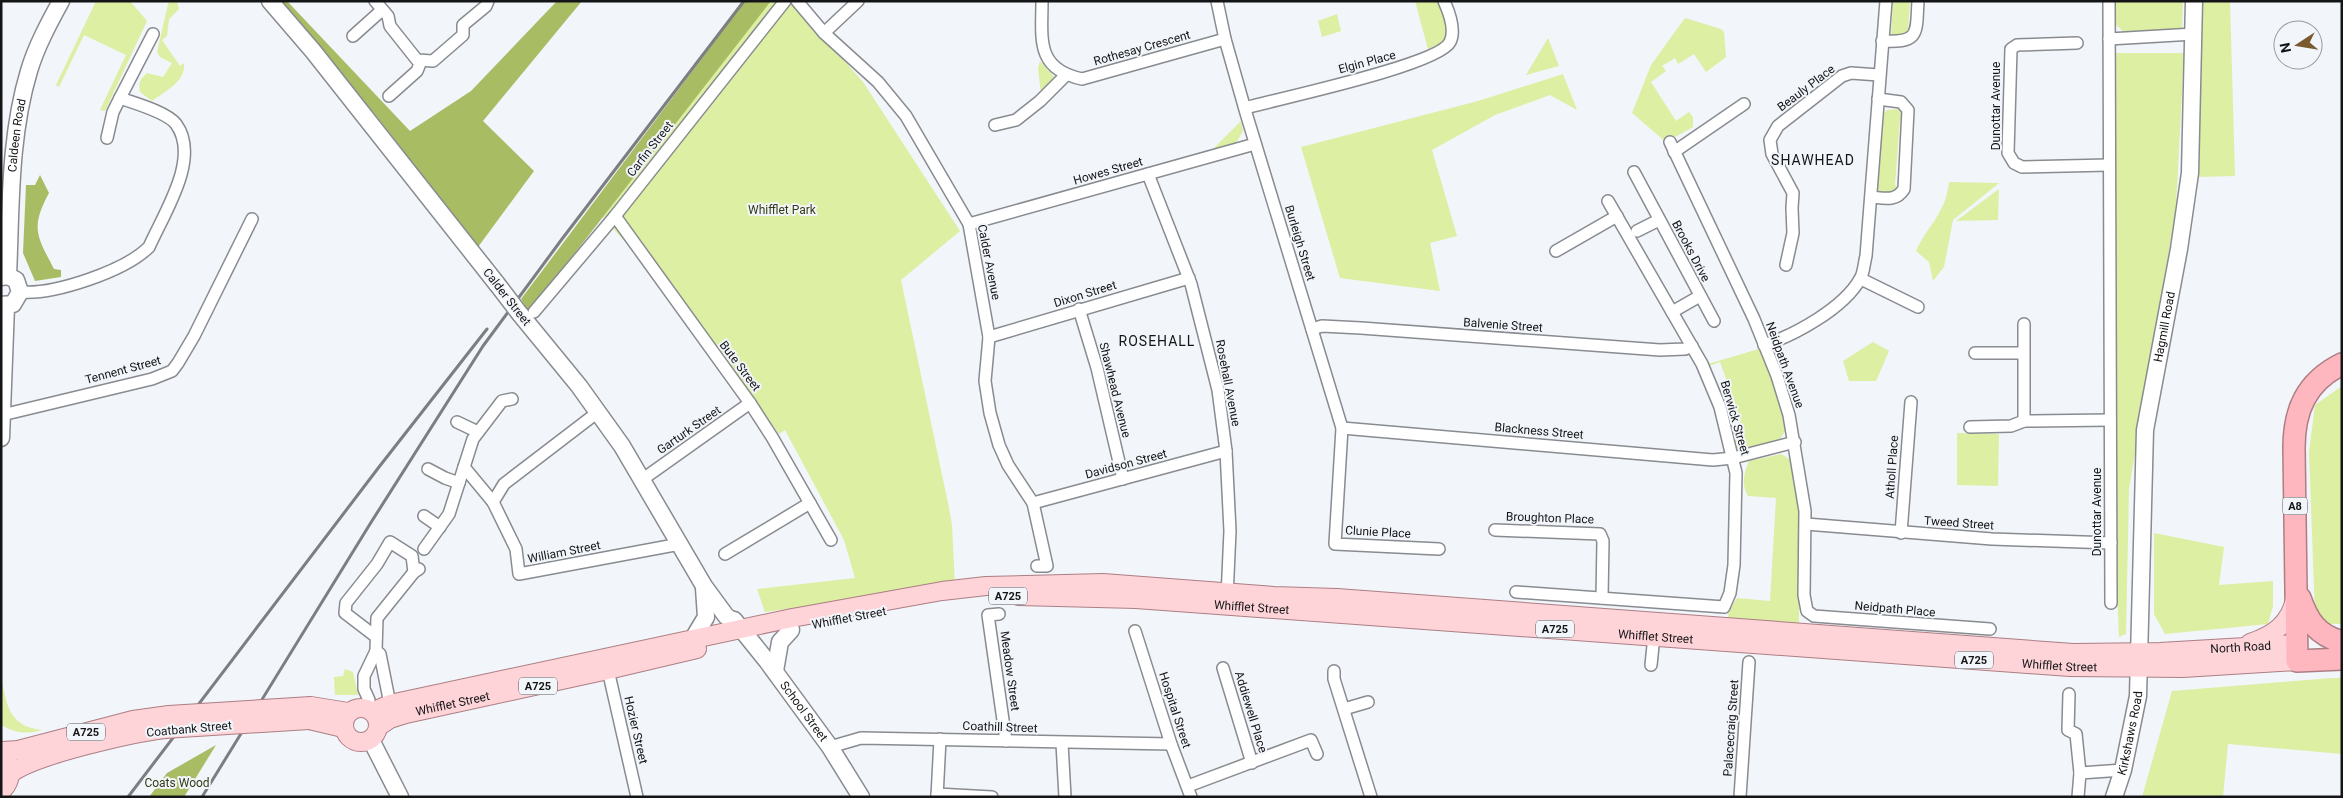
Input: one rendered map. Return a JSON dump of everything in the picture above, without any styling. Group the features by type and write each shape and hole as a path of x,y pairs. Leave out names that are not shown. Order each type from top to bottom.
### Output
{"highway":[{"name":"A8","path":"2297,653 2294,425 2304,398 2333,369 2342,364"},
{"path":"2297,587 2306,614 2313,625 2328,637 2342,642"},
{"name":"North Road","path":"2297,653 2342,642"},
{"name":"North Road","path":"2297,653 2342,659"}],"main road":[{"name":"Whifflet Street","path":"372,722 608,670 745,633 874,603 986,586 1103,583 1227,599 1654,636 1783,638"},
{"name":"A725","path":"2228,650 2261,639 2280,628 2292,611 2297,587"},
{"name":"Whifflet Street","path":"372,722 390,704 694,637 790,630 939,602 1021,595 1227,599 1336,598 1809,640 2070,667 2139,661"},
{"name":"North Road","path":"2139,661 2228,650 2297,653"},
{"name":"North Road","path":"2139,661 2297,653"},
{"name":"Whifflet Street","path":"346,720 358,708 372,722"},
{"name":"A725","path":"10,774 9,763 2,751 18,750 133,720 167,722 310,713 346,720 349,738 360,743 372,722"},
{"name":"Coatbank Street","path":"10,774 17,769 79,748 138,733 167,722"},
{"path":"1,791 5,788 10,774"}],"street":[{"name":"Caldeen Road","path":"20,292 16,280 5,277 14,149 29,69 61,1"},
{"name":"Calder Street","path":"270,1 313,51 497,284 527,313 643,479 704,586 733,623 745,633"},
{"path":"353,36 379,5 388,16 390,26 417,60 433,61 463,35 463,25 486,6 488,1"},
{"name":"Carfin Street","path":"527,313 615,216 785,1"},
{"name":"Calder Avenue","path":"797,1 824,33 878,82 906,116 969,224 989,337 985,381 990,413 999,445 1008,465 1033,503 1047,566 1038,566"},
{"path":"824,33 858,1"},
{"path":"995,125 1016,120 1040,101 1066,75 1056,68 1042,48 1042,1"},
{"name":"Burleigh Street","path":"1217,1 1225,39 1244,108 1342,428 1339,494"},
{"name":"Elgin Place","path":"1244,108 1367,77 1425,59 1443,50 1450,42 1452,32 1451,20 1444,1"},
{"path":"1764,345 1790,334 1827,312 1861,279 1866,256 1886,1"},
{"path":"1882,40 1902,42 1912,37 1915,33 1918,1"},
{"name":"Dunottar Avenue","path":"2108,1 2111,603"},
{"name":"Hagmill Road","path":"2139,661 2145,430 2180,249 2190,173 2194,1"},
{"path":"107,138 113,112 153,34"},
{"path":"2109,39 2194,34"},
{"name":"Rothesay Crescent","path":"1066,75 1082,79 1225,39"},
{"name":"Dunottar Avenue","path":"2077,43 2017,45 2011,49 2008,152 2014,163 2022,167 2109,165"},
{"path":"389,96 417,71 421,61"},
{"name":"Beauly Place","path":"1786,265 1793,233 1792,208 1794,193 1772,154 1770,140 1778,126 1842,76 1851,72 1879,76"},
{"path":"1,438 4,305 16,302 20,292 38,294 116,270 140,257 149,247 185,167 186,146 176,123 151,109 120,98"},
{"path":"1871,197 1897,197 1904,189 1908,110 1901,102 1878,99"},
{"name":"Neidpath Avenue","path":"1744,104 1717,122 1672,147 1764,345 1780,386 1795,442 1806,524 1804,604"},
{"path":"1710,111 1717,122"},
{"name":"Howes Street","path":"969,224 1255,144"},
{"name":"Brooks Drive","path":"1634,172 1714,321"},
{"name":"Rosehall Avenue","path":"1148,174 1189,278 1218,390 1226,451 1230,531 1227,599"},
{"name":"Berwick Street","path":"1602,598 1724,607 1730,593 1734,565 1736,473 1712,386 1692,346 1608,201"},
{"name":"Bute Street","path":"615,216 750,403 831,540"},
{"path":"1556,251 1617,216"},
{"name":"Tennent Street","path":"2,414 152,379 172,371 194,336 252,219"},
{"name":"Brooks Drive","path":"1637,232 1659,220"},
{"name":"Dixon Street","path":"989,337 1189,278"},
{"path":"1861,279 1918,307"},
{"name":"Brooks Drive","path":"1672,312 1700,296"},
{"name":"Shawhead Avenue","path":"1079,309 1096,368 1123,479"},
{"path":"2024,324 2024,421"},
{"name":"Balvenie Street","path":"1312,329 1322,326 1361,328 1660,350 1685,349 1692,346"},
{"path":"1975,354 2024,353"},
{"path":"424,549 449,514 464,467 478,432 502,401 512,399"},
{"name":"Atholl Place","path":"1901,533 1911,402"},
{"name":"Garturk Street","path":"643,479 750,403"},
{"path":"464,467 493,502 504,484 598,412"},
{"path":"1970,426 2011,426 2024,421 2110,420"},
{"path":"457,422 478,432"},
{"name":"Blackness Street","path":"1342,428 1713,460 1733,458 1795,442"},
{"name":"Davidson Street","path":"1033,503 1226,451"},
{"path":"428,469 459,483"},
{"name":"Clunie Place","path":"1339,494 1335,544 1439,549"},
{"name":"William Street","path":"493,502 516,549 520,574 680,544"},
{"path":"725,554 810,502"},
{"path":"424,516 440,527"},
{"name":"Tweed Street","path":"1806,524 1992,539 2111,543"},
{"name":"Broughton Place","path":"1495,530 1600,534 1603,541 1602,598"},
{"path":"376,636 346,613 346,603 376,564 390,542 412,556 417,570 377,618 376,636 378,653 390,704"},
{"path":"694,637 706,617 707,599 704,586"},
{"path":"1516,592 1602,598"},
{"name":"Neidpath Place","path":"1804,604 1807,611 1814,616 1990,629"},
{"name":"Meadow Street","path":"999,614 988,615 1006,741"},
{"path":"775,671 780,642 790,630"},
{"name":"Hospital Street","path":"1135,631 1171,744 1189,791"},
{"name":"School Street","path":"745,633 830,747 861,797"},
{"path":"1651,665 1654,636"},
{"path":"378,653 364,676 364,689 369,700 372,722 400,797"},
{"name":"Kirkshaws Road","path":"2114,797 2123,770 2138,696 2139,661"},
{"name":"Palacecraig Street","path":"1740,797 1749,662"},
{"name":"Addiewell Place","path":"1223,668 1252,763"},
{"name":"Hozier Street","path":"608,670 638,797"},
{"path":"1334,671 1334,679 1371,797"},
{"path":"2069,694 2068,730 2076,734 2080,773 2078,797"},
{"path":"1344,709 1368,702"},
{"name":"Coathill Street","path":"830,747 861,738 1171,744"},
{"path":"940,739 937,796 992,797"},
{"name":"Addiewell Place","path":"1189,791 1252,763 1311,740 1316,754"},
{"path":"1062,743 1065,797"},
{"path":"2080,773 2123,770"}],"green space":[{"path":"96,1 130,1 147,21 105,111 100,110 126,55 84,35 59,87 56,85"},
{"path":"170,1 177,1 179,9 169,19 167,36 162,40 180,66 184,63 184,70 182,76 174,85 152,101 140,92 139,84 147,73 163,77 172,63 160,57 157,52"},
{"path":"273,1 287,1 410,131 471,91 557,1 582,1 483,121 534,171 478,247 374,113"},
{"path":"745,1 771,1 529,312 521,299"},
{"name":"Whifflet Park","path":"765,1 791,1 863,82 960,231 901,280 952,525 955,586 765,612 757,589 855,578 844,540 785,430 779,434 708,335 601,215"},
{"path":"1415,1 1441,1 1450,31 1444,42 1428,49"},
{"path":"1893,1 1910,1 1908,29 1913,32 1911,34 1891,37"},
{"path":"2115,1 2183,1 2182,32 2124,32 2116,25"},
{"path":"2200,1 2230,1 2235,176 2197,177"},
{"path":"1337,14 1341,31 1322,37 1318,21"},
{"path":"1685,18 1721,29 1724,32 1726,57 1706,72 1694,54 1678,64 1675,58 1662,66 1666,71 1651,82 1676,121 1689,112 1693,117 1693,127 1666,142 1632,113 1651,65"},
{"path":"1548,38 1559,66 1526,75"},
{"path":"2115,53 2184,53 2176,208 2129,489 2126,634 2119,637 2115,544"},
{"path":"1040,61 1055,78 1041,94 1038,68"},
{"path":"1563,74 1577,110 1550,95 1495,115 1432,150 1457,236 1430,243 1440,291 1340,278 1301,147 1478,101"},
{"path":"1897,109 1906,117 1900,119 1895,185 1899,188 1897,194 1877,192 1884,113 1887,110"},
{"path":"1241,121 1243,131 1236,143 1213,149"},
{"path":"40,175 49,193 39,215 38,232 43,248 54,269 61,270 61,277 35,281 23,253 26,185 35,185"},
{"path":"1949,182 1999,183 1953,220 1944,267 1933,281 1929,262 1916,251 1940,211"},
{"path":"1999,189 1998,220 1956,221"},
{"path":"1873,342 1889,351 1876,381 1849,381 1843,361"},
{"path":"1762,348 1787,428 1780,439 1736,451 1731,434 1741,420 1720,362 1709,366 1708,364"},
{"path":"2342,386 2342,624 2329,624 2315,614 2309,452 2315,405"},
{"path":"1957,433 1999,434 1998,486 1957,485"},
{"path":"1781,454 1793,461 1795,490 1799,505 1799,625 1729,621 1728,613 1737,598 1770,601 1776,498 1748,496 1744,487 1744,479 1749,461"},
{"path":"2154,533 2224,547 2219,585 2273,581 2273,606 2268,624 2165,634 2154,614"},
{"path":"345,669 353,672 358,695 335,695 334,677 343,676"},
{"path":"1,677 8,706 16,720 23,725 43,730 22,732 1,725"},
{"path":"2342,678 2342,754 2228,744 2223,797 2142,797 2172,691"},
{"name":"Coats Wood","path":"216,745 184,797 149,797 167,773"}],"railway":[{"path":"202,797 370,524 483,346 562,239 744,1"},
{"path":"128,797 379,467 487,329"}],"district":[{"name":"SHAWHEAD","path":"1813,160"},
{"name":"ROSEHALL","path":"1157,341"}]}
